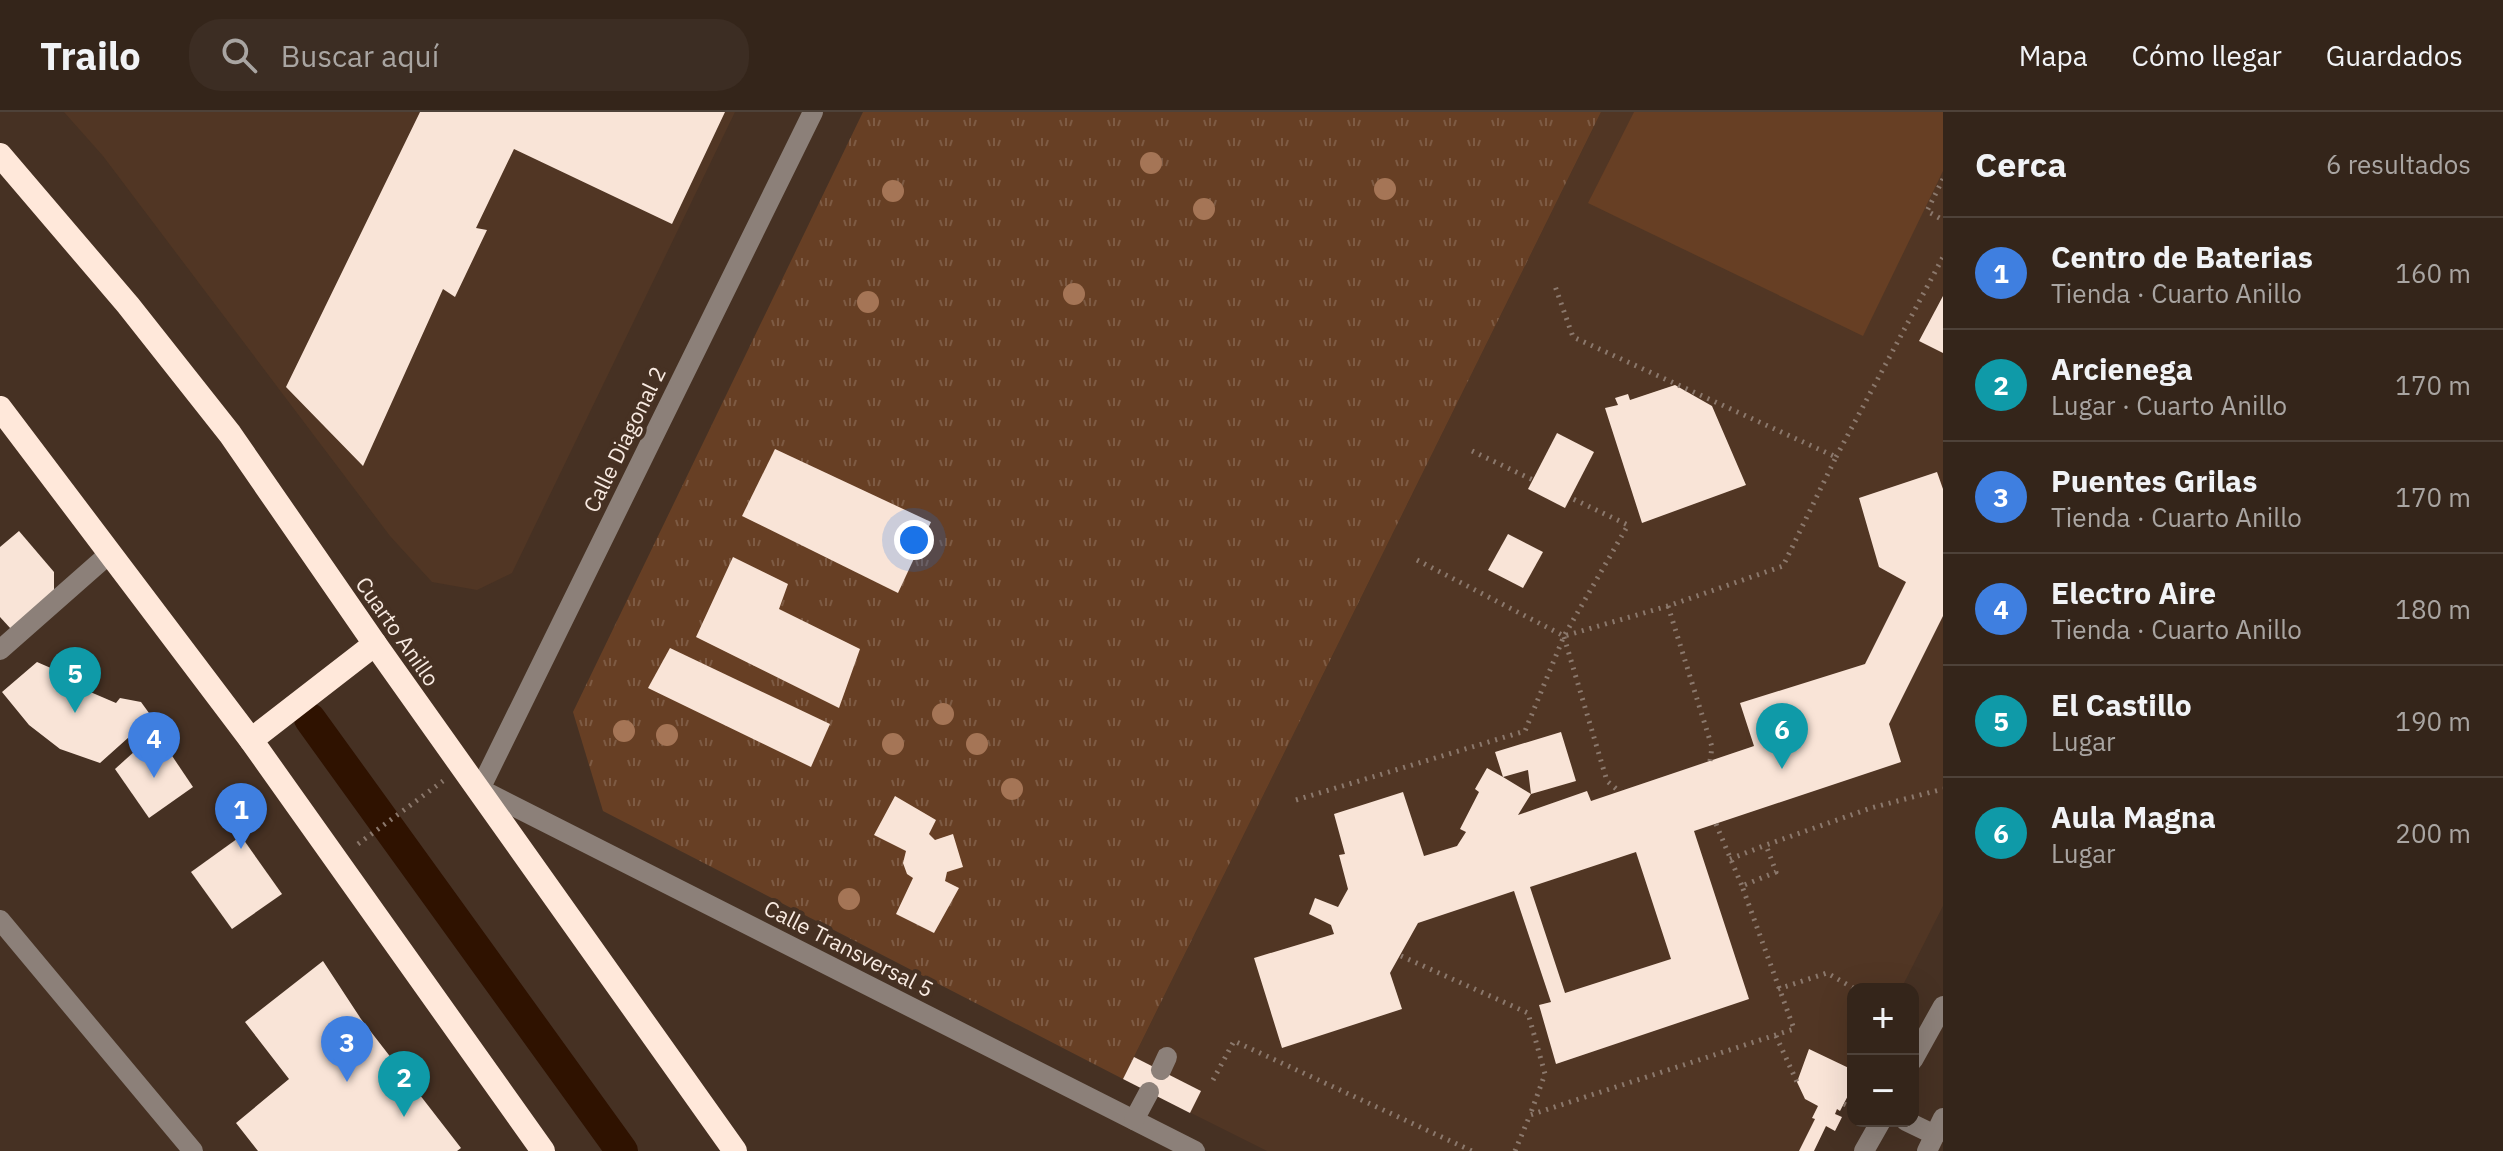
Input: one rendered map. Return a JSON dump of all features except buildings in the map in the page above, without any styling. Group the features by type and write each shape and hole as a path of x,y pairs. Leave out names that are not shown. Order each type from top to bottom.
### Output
{"highway":[{"name":"Cuarto Anillo","path":"2,161 128,305 230,434 735,1151"},
{"path":"0,408 251,740 543,1151"},
{"path":"251,740 375,644"}],"street":[{"name":"Calle Diagonal 2","path":"480,789 813,112"},
{"path":"0,650 109,554"},
{"name":"Calle Transversal 5","path":"480,789 1195,1151"},
{"path":"0,920 193,1151"},
{"path":"1916,1055 1943,1006"},
{"path":"1134,1120 1149,1092"},
{"path":"1864,1151 1878,1127"}],"path":[{"path":"1943,179 1927,211 1943,220"},
{"path":"1417,560 1564,636 1668,606 1783,566 1836,457 1943,257"},
{"path":"1555,286 1573,337 1836,457"},
{"path":"1472,451 1533,480"},
{"path":"1296,800 1525,731 1564,636 1628,525 1571,498"},
{"path":"1668,606 1712,747 1710,761"},
{"path":"1564,636 1607,781 1620,792"},
{"path":"1730,859 1871,808 1943,789"},
{"path":"369,835 421,798"},
{"path":"1530,1115 1794,1029 1716,824"},
{"path":"1742,886 1776,872 1766,845"},
{"path":"1401,956 1528,1013 1545,1074 1515,1151"},
{"path":"1778,989 1827,973 1847,984"},
{"path":"1776,1036 1797,1082"},
{"path":"1213,1080 1234,1041 1472,1151"}],"shaded area":[{"path":"64,112 735,112 512,573 477,590 432,582 390,536 103,156"},
{"path":"1601,112 1943,112 1943,906 1904,983 1847,983 1847,1098 1840,1111 1835,1113 1842,1117 1835,1131 1826,1127 1814,1151 1267,1151 1123,1079"}],"green space":[{"path":"863,112 1601,112 1123,1079 603,811 573,712"},
{"path":"1634,112 1943,112 1943,171 1863,336 1588,203"}],"waterway":[{"path":"310,719 622,1151"}],"place":[{"name":"El Castillo","path":"75,713"},
{"name":"Aula Magna","path":"1782,769"},
{"name":"Electro Aire","path":"154,778"},
{"name":"Centro de Baterias","path":"241,849"},
{"name":"Puentes Grilas","path":"347,1082"},
{"name":"Arcienega","path":"404,1117"}]}
